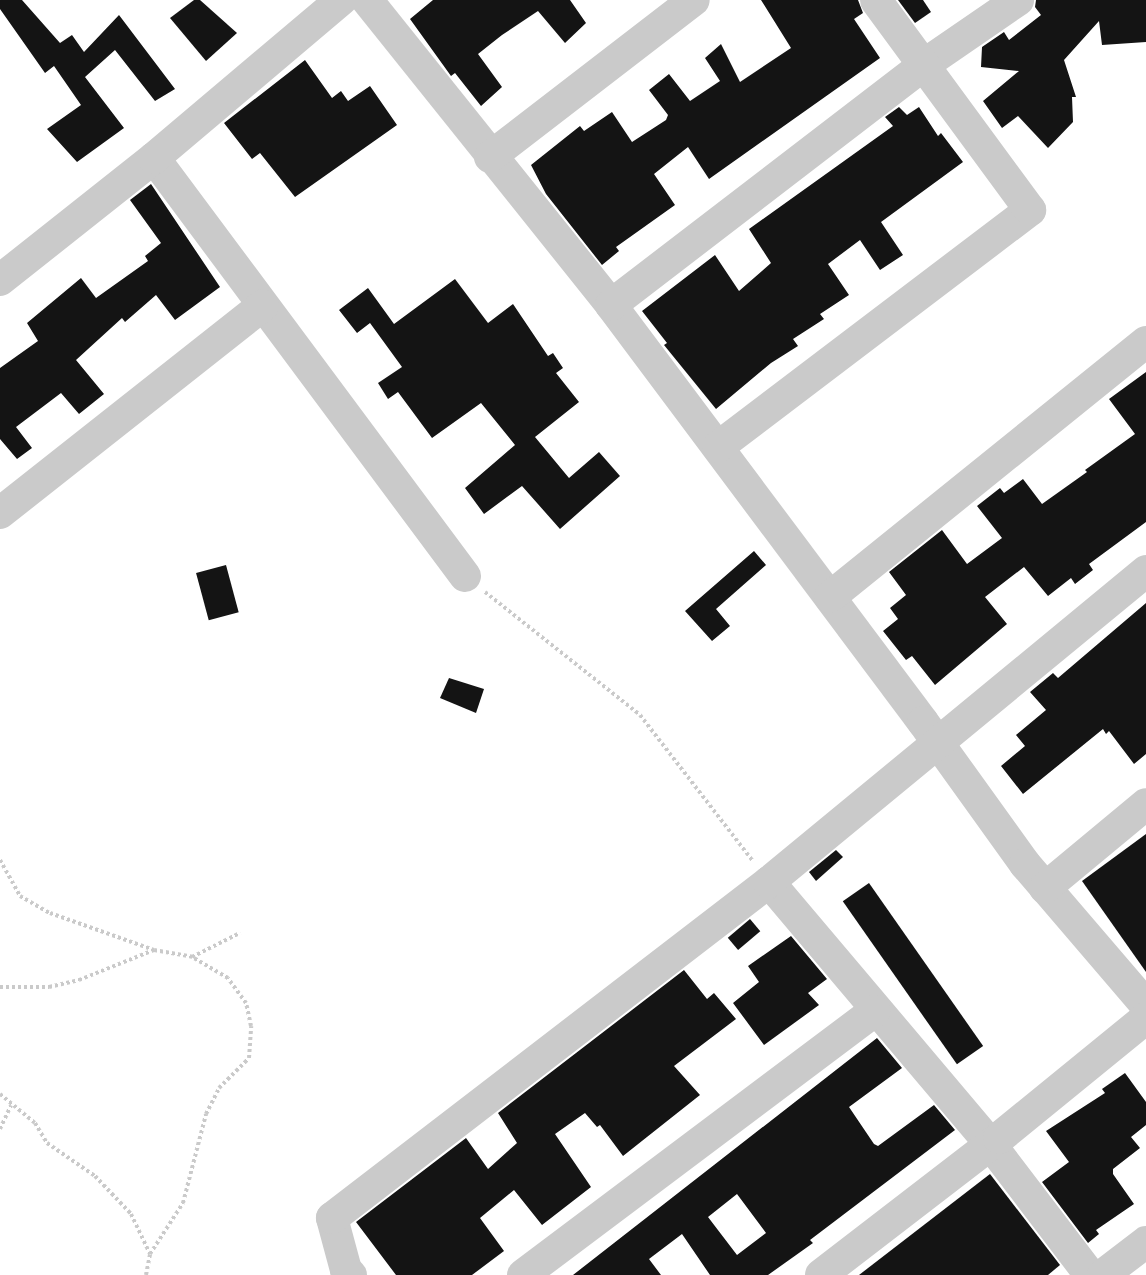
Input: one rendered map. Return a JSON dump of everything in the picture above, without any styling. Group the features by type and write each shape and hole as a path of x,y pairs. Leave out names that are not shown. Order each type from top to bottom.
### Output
{"street":[{"path":"0,280 153,158 341,0"},
{"path":"367,0 490,157 611,305 1045,888 1146,1005"},
{"path":"490,157 694,0"},
{"path":"718,447 1030,210 925,63 876,0"},
{"path":"611,305 925,63 1018,0"},
{"path":"153,158 465,576"},
{"path":"0,513 263,305"},
{"path":"830,597 1146,342"},
{"path":"351,1275 346,1270 332,1218 769,882 1146,571"},
{"path":"1045,888 1146,804"},
{"path":"769,882 875,1011 991,1145 1090,1275"},
{"path":"523,1275 875,1011"},
{"path":"821,1275 991,1145 1146,1018"},
{"path":"1103,1275 1146,1242"}],"path":[{"path":"465,576 640,716 769,882"},
{"path":"0,860 20,896 50,913 154,950 192,957 228,978 246,1003 251,1026 249,1058 219,1088 206,1114 183,1203 150,1254 146,1275"},
{"path":"192,957 240,933"},
{"path":"0,987 49,987 79,980 154,950"},
{"path":"0,1094 35,1123 47,1143 95,1176 131,1214 150,1254"},
{"path":"0,1129 11,1105"}],"building":[{"path":"0,0 22,0 60,43 72,35 84,52 119,15 175,89 155,101 115,50 85,77 124,128 77,162 47,129 81,105 54,66 45,73 0,9"},
{"path":"194,0 200,0 237,33 206,61 170,18"},
{"path":"433,0 570,0 586,23 565,43 538,11 502,35 478,54 502,87 481,106 455,73 451,76 410,19"},
{"path":"761,0 858,0 863,13 854,19 880,58 709,179 688,147 654,174 675,205 616,247 619,251 602,265 546,194 531,165 580,126 584,131 612,112 632,142 666,120 668,115 649,90 669,74 690,101 720,81 705,58 721,44 740,82 791,48"},
{"path":"898,0 923,0 931,12 915,23"},
{"path":"1036,0 1146,0 1146,42 1102,45 1099,21 1064,60 1076,97 1072,97 1073,122 1048,148 1018,116 1002,128 983,101 1019,71 981,67 982,47 1004,32 1009,40 1041,15 1035,7"},
{"path":"305,60 332,98 341,91 348,101 370,86 397,125 295,197 260,153 252,159 224,123"},
{"path":"899,107 907,115 919,107 938,136 941,133 963,162 881,222 903,255 880,270 860,240 828,264 849,295 820,314 824,319 793,339 798,346 771,363 716,409 664,345 667,343 642,311 715,255 739,291 771,263 749,229 893,126 885,117"},
{"path":"151,184 220,287 175,320 156,295 125,322 122,318 76,360 104,394 79,414 61,393 16,427 32,448 17,459 0,439 0,368 38,341 27,323 81,278 96,298 148,261 145,256 161,243 130,200"},
{"path":"455,279 488,323 513,304 548,356 553,353 563,368 556,373 579,402 535,437 569,478 599,452 620,476 560,529 522,486 484,514 465,488 515,445 481,403 432,438 398,392 388,399 378,383 402,367 370,323 357,333 339,310 368,288 394,324"},
{"path":"1146,372 1146,522 1089,564 1093,570 1075,584 1071,578 1048,596 1024,567 985,597 1007,624 935,685 912,656 906,660 883,631 898,619 890,608 906,595 889,572 942,530 967,564 1002,538 977,506 1000,488 1004,493 1023,479 1042,504 1087,472 1085,470 1135,434 1109,399"},
{"path":"754,551 766,565 716,609 730,626 712,641 685,611"},
{"path":"226,565 239,612 209,620 196,573"},
{"path":"1146,603 1146,754 1134,764 1109,731 1106,734 1103,729 1023,794 1001,766 1025,746 1016,735 1046,710 1030,692 1053,673 1058,678"},
{"path":"449,678 484,689 476,713 440,698"},
{"path":"1146,834 1146,972 1082,881"},
{"path":"836,850 843,857 816,881 809,872"},
{"path":"869,883 983,1046 957,1064 843,901"},
{"path":"750,919 760,931 738,950 728,938"},
{"path":"791,936 827,979 808,993 819,1005 764,1045 733,1003 759,982 748,966"},
{"path":"684,970 707,999 714,993 736,1019 674,1066 700,1095 623,1156 600,1125 597,1127 585,1113 555,1134 591,1187 542,1225 514,1190 480,1218 504,1251 472,1275 396,1275 356,1222 466,1138 488,1169 517,1143 498,1113"},
{"path":"877,1038 902,1068 849,1107 874,1144 878,1146 934,1105 955,1130 810,1240 813,1243 768,1275 710,1275 682,1234 649,1259 661,1275 573,1275","holes":["737,1194 766,1233 737,1255 708,1217"]},
{"path":"1125,1073 1146,1102 1146,1125 1131,1137 1140,1148 1113,1169 1113,1174 1134,1204 1096,1230 1099,1234 1088,1243 1042,1182 1069,1162 1046,1131 1105,1093 1102,1089"},
{"path":"990,1174 1060,1265 1048,1275 859,1275"}]}
